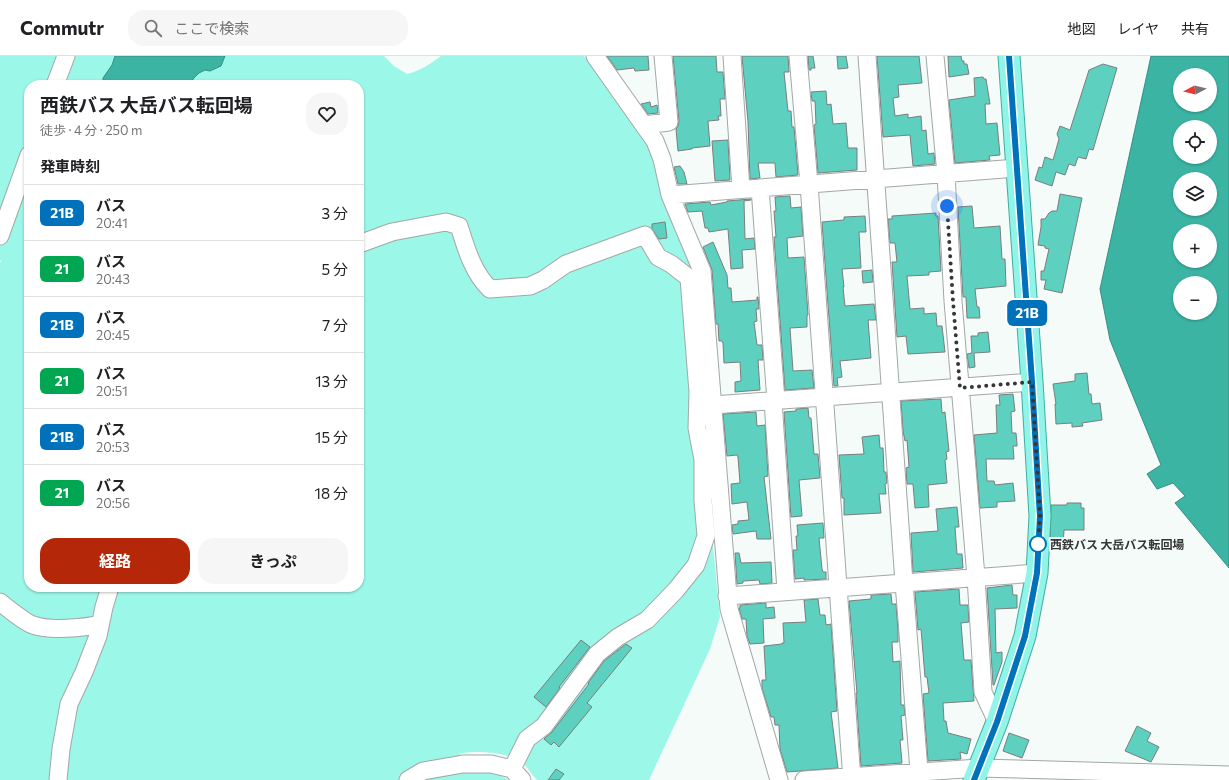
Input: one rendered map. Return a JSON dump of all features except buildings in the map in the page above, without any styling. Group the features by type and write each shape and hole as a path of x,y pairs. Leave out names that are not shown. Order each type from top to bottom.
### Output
{"main road":[{"path":"976,774 997,722 1025,636 1037,573 1040,516 1009,56"}],"street":[{"path":"57,80 66,56"},
{"path":"595,56 655,140 662,159 670,195 702,271 727,596 732,621 779,780"},
{"path":"644,125 669,122 663,56"},
{"path":"732,56 741,189"},
{"path":"798,56 809,184 852,778"},
{"path":"868,56 890,392 919,771"},
{"path":"935,56 946,174 953,301 976,577 983,692 997,722"},
{"path":"670,195 1017,168"},
{"path":"0,236 24,169"},
{"path":"760,188 786,591"},
{"path":"364,242 392,232 446,222 460,226 468,255 483,282 490,289 530,286 543,280 566,264 645,235 658,257 671,264 689,278 698,392 697,428 703,460 703,500 706,536 696,565 676,590 647,620 618,637 597,654 544,726 527,739 517,775 491,764 463,764 423,772 408,780"},
{"path":"713,405 1032,382"},
{"path":"727,596 1037,573"},
{"path":"58,780 61,749 69,704 84,672 98,636 108,592"},
{"path":"0,602 32,625 53,628 87,627 100,624"},
{"path":"804,780 852,778 919,771 976,774 1229,775"}],"shaded area":[{"path":"0,56 384,56 394,66 407,74 421,69 441,56 584,56 617,99 650,149 661,193 675,231 690,265 694,278 706,411 710,516 720,617 710,649 649,780 537,780 523,763 517,759 501,754 474,752 459,754 509,780 0,780 0,263 2,260 0,261"},
{"path":"115,56 225,56 221,66 210,71 205,70 199,73 193,80 103,80 112,65"},
{"path":"1151,56 1229,56 1229,568 1175,503 1185,496 1173,483 1157,489 1147,474 1161,465 1110,340 1100,289"}],"bus line":[{"name":"21B","path":"974,780 997,722 1025,636 1037,573 1040,516 1009,56"}],"place":[{"name":"西鉄バス 大岳バス転回場","path":"1038,544"}],"route":[{"path":"947,206 960,388 1032,382 1040,516 1038,544"}]}
